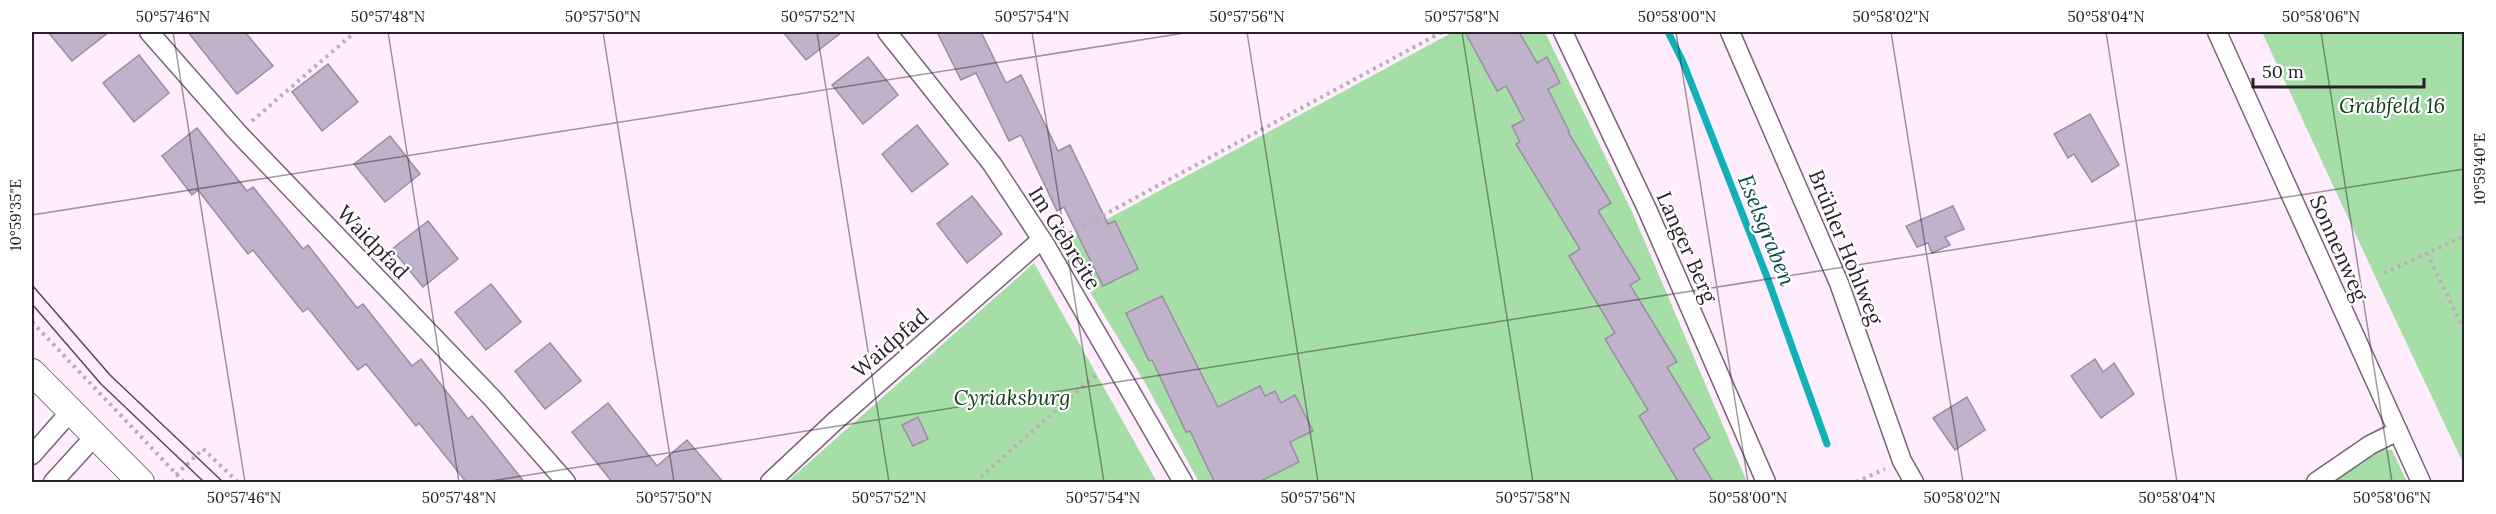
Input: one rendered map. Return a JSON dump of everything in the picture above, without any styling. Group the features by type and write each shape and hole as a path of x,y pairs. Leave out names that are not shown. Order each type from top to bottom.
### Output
{"main road":[{"path":"32,372 141,483"}],"street":[{"name":"Waidpfad","path":"149,32 238,133 493,399 566,483"},
{"name":"Im Gebreite","path":"887,32 992,164 1044,243 1184,483"},
{"name":"Langer Berg","path":"1563,32 1647,209 1766,483"},
{"name":"Brühler Hohlweg","path":"1730,32 1839,283 1902,461 1914,483"},
{"name":"Sonnenweg","path":"2217,32 2421,483"},
{"name":"Waidpfad","path":"770,483 834,422 1044,243"},
{"path":"32,455 70,412"},
{"path":"2316,483 2370,445 2398,431"},
{"path":"53,483 95,436"}],"path":[{"path":"238,133 355,32"},
{"path":"1044,243 1442,32"},
{"path":"2384,273 2464,236"},
{"path":"2427,253 2464,330"},
{"path":"32,322 184,483"},
{"path":"975,483 1097,374"},
{"path":"176,475 203,449 238,483"},
{"path":"1856,483 1880,471"}],"green space":[{"path":"1453,32 1545,32 1633,214 1747,482 1199,482 1144,381 1061,244"},
{"name":"Grabfeld 16","path":"2262,32 2464,32 2464,465 2380,287"},
{"name":"Cyriaksburg","path":"1034,263 1157,482 787,482"},
{"path":"2379,449 2392,450 2407,482 2330,482"}],"building":[{"path":"48,32 109,32 72,61"},
{"path":"188,32 245,32 273,66 237,94"},
{"path":"783,32 842,32 806,60"},
{"path":"937,32 981,32 1006,83 1021,75 1058,151 1070,145 1108,224 1115,221 1138,269 1103,286 1064,207 1057,211 1021,135 1009,141 976,73 961,80"},
{"path":"1465,32 1519,32 1537,63 1547,57 1560,83 1548,89 1568,132 1611,203 1598,211 1640,279 1630,285 1677,362 1667,367 1710,438 1693,449 1714,483 1679,483 1639,416 1648,410 1605,339 1615,333 1569,256 1580,249 1516,144 1520,142 1512,126 1524,120 1506,86 1497,91"},
{"path":"139,55 169,93 134,122 103,83"},
{"path":"868,57 898,95 863,124 832,85"},
{"path":"328,64 358,102 322,131 292,92"},
{"path":"2090,114 2119,165 2092,182 2074,154 2068,158 2054,134"},
{"path":"917,125 948,164 912,192 882,154"},
{"path":"197,128 247,191 253,187 303,249 308,245 357,308 363,304 412,366 421,359 468,419 472,416 525,483 467,483 419,423 416,426 366,364 358,370 308,308 303,312 253,250 248,254 198,190 192,195 162,156"},
{"path":"390,136 420,174 385,202 354,164"},
{"path":"972,196 1002,234 967,263 937,224"},
{"path":"1953,206 1964,229 1945,237 1950,245 1932,253 1928,243 1917,247 1906,226"},
{"path":"428,221 458,259 423,287 392,249"},
{"path":"491,284 521,322 486,350 455,312"},
{"path":"1162,296 1218,407 1260,386 1265,396 1275,391 1281,403 1295,395 1313,431 1290,442 1299,462 1257,483 1215,483 1190,431 1186,432 1152,360 1149,361 1126,313"},
{"path":"550,343 581,381 545,409 515,371"},
{"path":"2095,359 2103,372 2114,363 2134,394 2101,418 2071,376"},
{"path":"1967,397 1985,430 1955,450 1933,418"},
{"path":"608,403 657,466 687,440 724,483 613,483 572,432"},
{"path":"918,417 928,439 913,446 902,425"}],"waterway":[{"name":"Eselsgraben","path":"1668,32 1683,62 1767,277 1827,444"}],"tram line":[{"path":"32,285 110,375 223,482"},
{"path":"32,304 101,384 204,482"}]}
